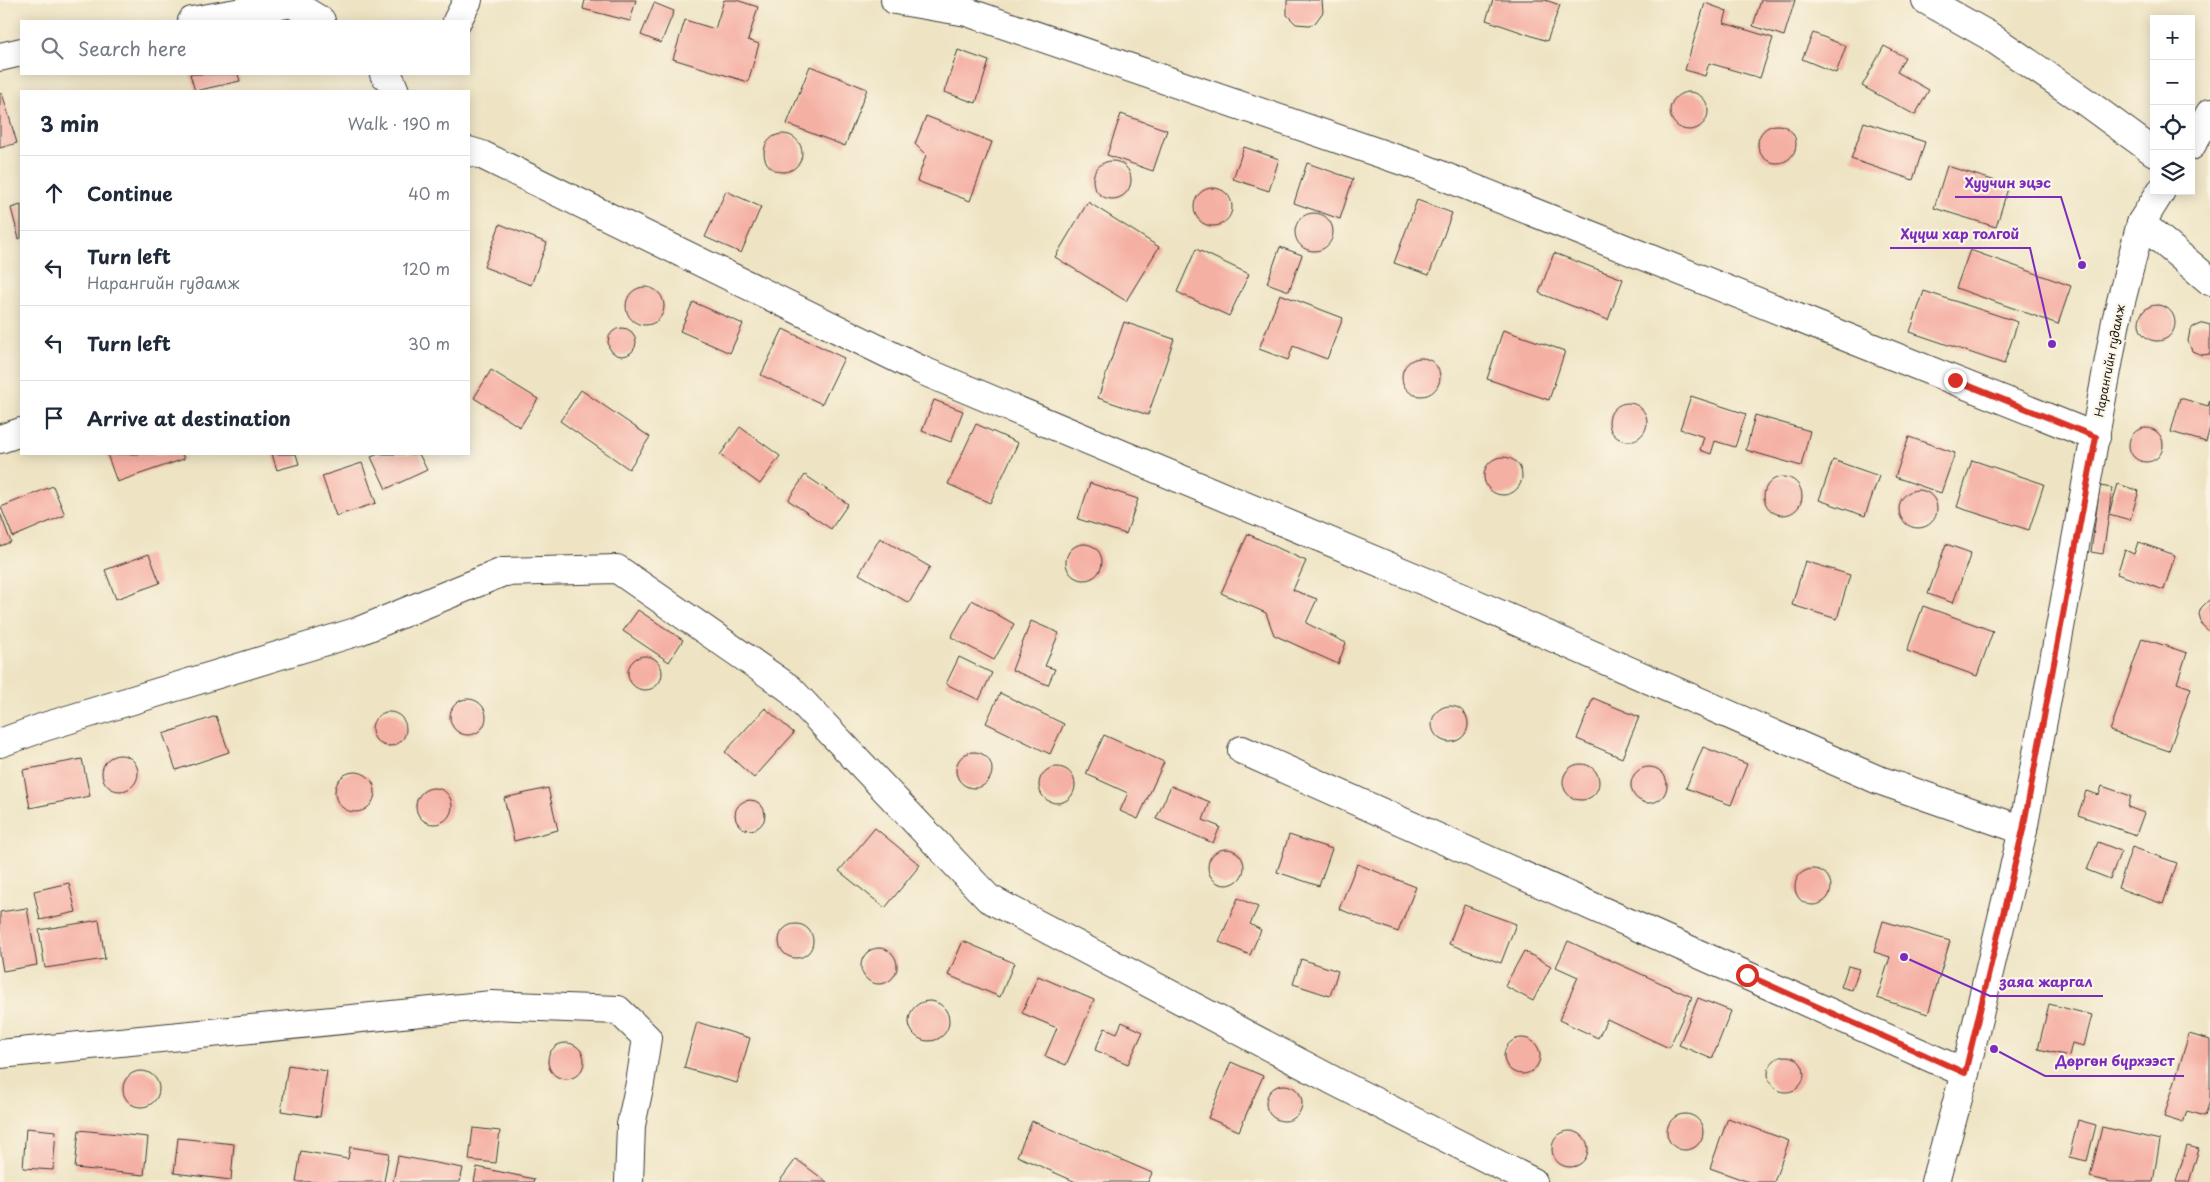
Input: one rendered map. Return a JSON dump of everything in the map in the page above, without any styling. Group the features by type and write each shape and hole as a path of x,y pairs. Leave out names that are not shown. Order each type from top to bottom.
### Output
{"street":[{"path":"458,20 468,0"},
{"path":"895,0 968,12 1423,168 2096,437"},
{"path":"1926,0 1988,35 2151,150"},
{"path":"198,20 292,3 319,20"},
{"path":"0,56 20,52"},
{"path":"2195,139 2210,113"},
{"path":"470,151 482,155 921,370 1431,584 1876,779 2023,830"},
{"name":"Нарангийн гудамж","path":"1935,1182 1965,1073 2023,830 2116,321 2140,223 2158,195"},
{"path":"2140,223 2210,281"},
{"path":"0,439 20,432"},
{"path":"0,743 44,727 359,631 503,572 617,569 789,688 988,898 1336,1082 1533,1182"},
{"path":"1242,750 1965,1073"},
{"path":"0,1054 492,1005 618,1010 647,1038 631,1125 629,1182"}],"building":[{"path":"585,0 636,0 630,21 583,9"},
{"path":"724,0 736,0 758,7 748,40 759,44 748,82 673,59 685,20 715,29"},
{"path":"1287,0 1322,0 1323,12 1315,23 1309,25 1296,24 1287,15"},
{"path":"1493,0 1545,0 1560,5 1547,41 1486,20"},
{"path":"1761,0 1795,0 1784,36 1753,26"},
{"path":"654,3 674,11 661,43 641,35"},
{"path":"1705,3 1727,11 1724,23 1773,38 1760,78 1709,63 1705,76 1685,70"},
{"path":"1813,33 1846,46 1836,73 1802,59"},
{"path":"1884,46 1905,57 1897,72 1929,90 1915,115 1862,86"},
{"path":"958,50 989,61 976,103 944,92"},
{"path":"810,66 867,89 845,146 787,124"},
{"path":"190,75 238,75 240,81 200,90 195,90"},
{"path":"1689,92 1702,98 1708,111 1702,124 1689,130 1676,124 1670,111 1676,98"},
{"path":"2,93 17,143 0,148 0,94"},
{"path":"1121,114 1167,130 1153,171 1107,155"},
{"path":"926,116 992,142 970,201 917,181 926,155 915,144"},
{"path":"1864,122 1925,142 1913,180 1851,159"},
{"path":"1777,125 1790,131 1796,144 1790,157 1777,163 1764,157 1758,144 1764,131"},
{"path":"783,134 796,140 802,153 796,166 783,172 770,166 764,153 770,140"},
{"path":"1244,147 1279,159 1269,191 1233,179"},
{"path":"1112,161 1125,167 1131,180 1125,193 1112,199 1099,193 1093,180 1099,167"},
{"path":"1307,163 1353,179 1340,219 1294,203"},
{"path":"1947,166 2009,185 1996,227 1934,208"},
{"path":"1213,188 1226,194 1232,207 1226,220 1213,226 1200,220 1194,207 1200,194"},
{"path":"726,191 761,207 741,253 705,237"},
{"path":"1417,200 1452,213 1429,275 1394,263"},
{"path":"1088,202 1159,247 1126,301 1055,257"},
{"path":"20,205 19,239 11,208"},
{"path":"1314,213 1327,219 1333,232 1327,245 1314,251 1301,245 1295,232 1301,219"},
{"path":"500,224 547,243 531,285 484,267"},
{"path":"1280,247 1302,255 1289,291 1267,283"},
{"path":"1196,249 1249,274 1229,316 1177,292"},
{"path":"1970,250 2071,286 2058,324 1956,288"},
{"path":"1554,253 1623,279 1608,320 1539,293"},
{"path":"645,287 658,293 664,306 658,319 645,325 632,319 626,306 632,293"},
{"path":"1924,291 2018,322 2004,364 1910,332"},
{"path":"1280,294 1343,318 1327,359 1293,346 1288,360 1259,349"},
{"path":"693,302 743,324 730,353 680,331"},
{"path":"2157,305 2169,311 2175,323 2169,335 2157,341 2145,335 2139,323 2145,311"},
{"path":"1124,322 1174,339 1148,415 1098,398"},
{"path":"2203,323 2210,325 2210,354 2202,355 2192,351 2188,341 2193,327"},
{"path":"622,328 632,332 636,342 632,352 622,356 612,352 608,342 612,332"},
{"path":"783,329 844,358 822,404 761,375"},
{"path":"1503,330 1565,351 1549,400 1487,379"},
{"path":"1421,358 1434,364 1440,377 1434,390 1421,396 1408,390 1402,377 1408,364"},
{"path":"491,370 538,399 520,427 474,398"},
{"path":"581,390 650,437 629,469 560,421"},
{"path":"1691,396 1746,414 1735,447 1715,441 1711,454 1700,450 1704,437 1680,429"},
{"path":"2180,398 2208,406 2210,400 2210,427 2206,442 2171,432"},
{"path":"934,400 963,411 951,442 922,431"},
{"path":"1628,403 1641,409 1647,422 1641,435 1628,441 1615,435 1609,422 1615,409"},
{"path":"1755,415 1810,431 1801,466 1746,450"},
{"path":"976,424 1018,443 990,503 948,484"},
{"path":"740,427 780,456 760,484 720,455"},
{"path":"2146,428 2158,433 2163,445 2158,457 2146,462 2134,457 2129,445 2134,433"},
{"path":"1909,437 1955,453 1941,493 1895,477"},
{"path":"107,455 182,455 184,459 117,482"},
{"path":"272,455 296,455 299,464 277,470"},
{"path":"376,455 420,455 427,470 386,489 371,457"},
{"path":"1503,457 1516,463 1522,476 1516,489 1503,495 1490,489 1484,476 1490,463"},
{"path":"1833,460 1879,476 1865,516 1819,500"},
{"path":"1972,460 2044,484 2029,530 1957,507"},
{"path":"362,463 376,503 336,516 322,476"},
{"path":"805,475 848,504 831,529 788,500"},
{"path":"1783,477 1796,483 1802,496 1796,509 1783,515 1770,509 1764,496 1770,483"},
{"path":"1090,483 1138,499 1126,534 1078,519"},
{"path":"2118,484 2139,491 2130,520 2109,514 2103,554 2091,552 2100,486 2112,488 2109,513"},
{"path":"53,486 65,515 13,537 1,507"},
{"path":"1918,490 1931,496 1937,509 1931,522 1918,528 1905,522 1899,509 1905,496"},
{"path":"0,513 11,542 0,546"},
{"path":"1248,534 1306,561 1293,590 1317,599 1306,623 1346,643 1338,664 1274,635 1266,613 1221,593"},
{"path":"880,538 930,567 909,603 859,574"},
{"path":"2138,542 2175,555 2164,590 2117,574 2125,550 2134,554"},
{"path":"1084,544 1096,550 1102,562 1096,574 1084,580 1072,574 1066,562 1072,550"},
{"path":"1946,544 1971,553 1953,603 1928,594"},
{"path":"149,554 160,583 116,599 105,570"},
{"path":"1805,561 1850,575 1837,619 1792,605"},
{"path":"2210,599 2210,632 2202,625 2199,614 2201,608"},
{"path":"972,600 1014,624 994,660 951,637"},
{"path":"1923,606 1993,631 1977,676 1907,651"},
{"path":"638,610 683,640 669,662 623,631"},
{"path":"1031,621 1059,633 1045,666 1055,669 1048,685 1012,670"},
{"path":"2142,638 2187,653 2177,683 2191,688 2169,751 2110,731"},
{"path":"645,656 652,657 657,661 661,666 661,680 657,685 652,689 645,690 638,689 633,685 629,680 628,673 629,666 633,661 638,657"},
{"path":"959,657 992,673 979,700 946,684"},
{"path":"1000,693 1064,724 1050,754 986,723"},
{"path":"1593,698 1639,717 1622,758 1577,739"},
{"path":"468,699 480,705 486,717 480,729 468,735 456,729 450,717 456,705"},
{"path":"1450,706 1462,712 1468,724 1462,736 1450,742 1438,736 1432,724 1438,712"},
{"path":"765,708 794,733 754,778 725,752"},
{"path":"389,712 396,713 401,717 405,722 405,736 401,741 396,745 389,746 382,745 377,741 373,736 372,729 373,722 377,717 382,713"},
{"path":"216,716 229,752 176,770 163,734"},
{"path":"1104,735 1164,762 1138,819 1120,811 1128,793 1086,774"},
{"path":"1703,747 1747,764 1731,805 1686,788"},
{"path":"974,752 986,758 992,770 986,782 974,788 962,782 956,770 962,758"},
{"path":"120,755 132,761 138,773 132,785 120,791 108,785 102,773 108,761"},
{"path":"82,759 90,796 30,808 23,770"},
{"path":"1581,764 1593,770 1599,782 1593,794 1581,800 1569,794 1563,782 1569,770"},
{"path":"1057,767 1069,773 1075,785 1069,797 1057,803 1045,797 1039,785 1045,773"},
{"path":"1649,767 1661,773 1667,785 1661,797 1649,803 1637,797 1631,785 1637,773"},
{"path":"355,772 369,778 375,792 369,806 355,812 341,806 335,792 341,778"},
{"path":"1171,786 1210,802 1203,820 1220,827 1213,843 1156,819"},
{"path":"2102,786 2131,796 2128,807 2144,813 2136,835 2078,815 2086,791 2099,795"},
{"path":"434,788 446,794 452,806 446,818 434,824 422,818 416,806 422,794"},
{"path":"548,788 558,830 514,841 504,798"},
{"path":"750,800 761,804 765,815 761,826 750,830 739,826 735,815 739,804"},
{"path":"875,828 920,865 885,908 839,871"},
{"path":"1289,835 1332,849 1319,886 1277,872"},
{"path":"2098,842 2121,851 2110,879 2087,870"},
{"path":"2132,847 2177,863 2163,904 2118,888"},
{"path":"1226,849 1238,855 1244,867 1238,879 1226,885 1214,879 1208,867 1214,855"},
{"path":"1357,864 1416,887 1398,932 1339,909"},
{"path":"1813,869 1825,875 1831,887 1825,899 1813,905 1801,899 1795,887 1801,875"},
{"path":"69,883 76,912 40,920 34,891"},
{"path":"1238,898 1258,907 1250,924 1261,930 1250,955 1219,942"},
{"path":"1464,905 1516,924 1501,963 1449,944"},
{"path":"27,908 37,965 3,971 0,954 0,912"},
{"path":"99,920 105,959 45,968 39,930"},
{"path":"1883,921 1950,941 1928,1014 1877,998 1890,957 1874,952"},
{"path":"796,924 808,929 813,941 808,953 796,958 784,953 779,941 784,929"},
{"path":"963,941 1014,963 1000,997 948,975"},
{"path":"1568,941 1692,997 1669,1048 1607,1019 1598,1038 1559,1020 1578,977 1556,967"},
{"path":"879,948 891,954 897,966 891,978 879,984 867,978 861,966 867,954"},
{"path":"1524,951 1551,966 1533,1001 1505,986"},
{"path":"1301,959 1338,971 1330,996 1293,984"},
{"path":"1848,966 1859,969 1852,990 1841,987"},
{"path":"1038,976 1094,1000 1066,1065 1045,1056 1057,1028 1022,1013"},
{"path":"1698,998 1731,1011 1712,1059 1679,1045"},
{"path":"929,1001 943,1007 949,1021 943,1035 929,1041 915,1035 909,1021 915,1007"},
{"path":"2049,1004 2092,1015 2084,1046 2072,1043 2069,1056 2038,1049"},
{"path":"697,1022 750,1038 737,1083 684,1068"},
{"path":"1122,1022 1143,1032 1128,1064 1095,1050 1105,1028 1117,1033"},
{"path":"2189,1034 2210,1040 2210,1101 2205,1116 2187,1111 2183,1123 2164,1117"},
{"path":"1522,1038 1534,1044 1540,1056 1534,1068 1522,1074 1510,1068 1504,1056 1510,1044"},
{"path":"566,1043 578,1049 584,1061 578,1073 566,1079 554,1073 548,1061 554,1049"},
{"path":"1786,1056 1798,1062 1804,1074 1798,1086 1786,1092 1774,1086 1768,1074 1774,1062"},
{"path":"1231,1062 1263,1076 1239,1131 1208,1118"},
{"path":"288,1065 327,1071 320,1117 281,1111"},
{"path":"141,1071 153,1077 159,1089 153,1101 141,1107 129,1101 123,1089 129,1077"},
{"path":"1284,1085 1296,1091 1302,1103 1296,1115 1284,1121 1272,1115 1266,1103 1272,1091"},
{"path":"1685,1114 1697,1120 1703,1132 1697,1144 1685,1150 1673,1144 1667,1132 1673,1120"},
{"path":"1728,1118 1789,1141 1774,1182 1749,1182 1710,1168"},
{"path":"2078,1120 2096,1125 2087,1161 2069,1157"},
{"path":"1032,1121 1152,1173 1148,1182 1076,1182 1017,1156"},
{"path":"2102,1127 2160,1140 2153,1182 2111,1182 2090,1177"},
{"path":"26,1128 56,1131 53,1170 23,1168"},
{"path":"473,1128 500,1131 496,1163 469,1160"},
{"path":"79,1130 148,1137 144,1175 75,1168"},
{"path":"1570,1131 1582,1137 1588,1149 1582,1161 1570,1167 1558,1161 1552,1149 1558,1137"},
{"path":"178,1138 234,1144 231,1180 174,1173"},
{"path":"2187,1146 2199,1149 2189,1182 2176,1182"},
{"path":"350,1147 389,1153 384,1182 296,1182 301,1151 348,1159"},
{"path":"398,1156 463,1168 460,1182 393,1182"},
{"path":"796,1159 827,1182 779,1182"},
{"path":"477,1167 534,1179 533,1182 474,1182"}],"place":[{"name":"Хуучин эцэс","path":"2082,265"},
{"name":"Хүүш хар толгой","path":"2052,344"},
{"name":"заяа жаргал","path":"1904,957"},
{"name":"Дөргөн бүрхээст","path":"1994,1049"}],"route":[{"path":"1747,975 1965,1073 2023,830 2096,437 1955,380"}]}
